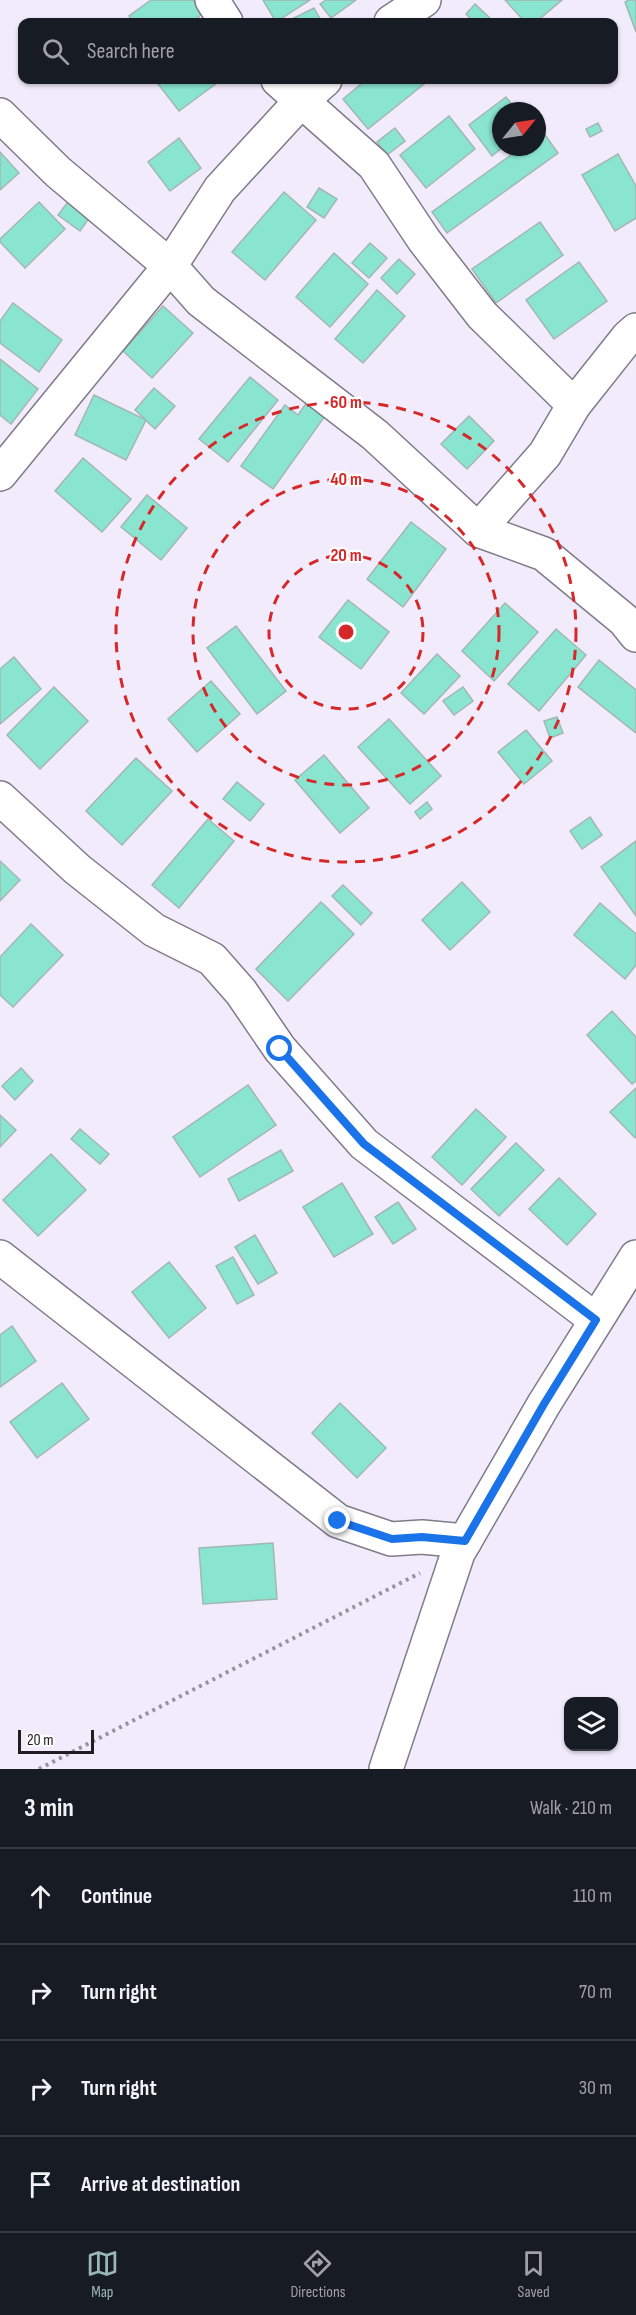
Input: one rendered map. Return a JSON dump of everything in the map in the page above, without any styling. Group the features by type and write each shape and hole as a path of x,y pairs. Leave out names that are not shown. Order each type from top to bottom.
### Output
{"street":[{"path":"212,0 223,18"},
{"path":"397,18 424,0"},
{"path":"0,474 170,266 289,90 311,84"},
{"path":"289,90 374,165 424,240 482,315 574,405"},
{"path":"0,115 58,172 170,266 201,301 375,435 478,530 544,554 624,620 636,635"},
{"path":"478,530 544,454 574,405 636,330"},
{"path":"0,798 77,869 154,930 212,959 241,992 280,1049 364,1144 596,1320"},
{"path":"0,1257 338,1521 392,1539 422,1537 461,1547"},
{"path":"386,1769 461,1547 544,1404 636,1257"}],"path":[{"path":"39,1769 461,1547"}],"building":[{"path":"151,0 193,0 203,13 197,18 131,18 129,16"},
{"path":"263,0 310,0 282,18 274,18"},
{"path":"326,0 356,0 331,18 320,4"},
{"path":"505,0 562,0 541,18 521,18"},
{"path":"636,0 636,32 625,2"},
{"path":"475,4 490,18 470,18 466,14"},
{"path":"314,8 320,18 294,18"},
{"path":"158,84 216,84 179,111"},
{"path":"361,84 424,84 368,129 343,99"},
{"path":"506,97 510,102 499,102"},
{"path":"492,108 492,156 469,125"},
{"path":"449,116 475,149 426,188 400,155"},
{"path":"598,123 602,131 590,137 586,129"},
{"path":"395,128 405,141 387,155 377,142"},
{"path":"546,136 558,153 447,233 432,212 510,156 546,156"},
{"path":"179,138 201,168 170,191 148,162"},
{"path":"0,152 19,173 0,190"},
{"path":"618,154 636,186 636,218 615,231 582,175"},
{"path":"319,188 337,199 324,218 307,207"},
{"path":"284,192 316,220 265,280 232,252"},
{"path":"71,198 92,214 80,231 58,215"},
{"path":"39,202 65,229 25,268 0,242 0,239"},
{"path":"540,222 563,255 496,303 472,269"},
{"path":"370,243 387,258 369,278 352,263"},
{"path":"334,253 368,284 330,327 296,297"},
{"path":"399,259 415,274 397,294 381,278"},
{"path":"579,262 607,301 554,339 526,300"},
{"path":"377,290 405,316 363,363 335,339"},
{"path":"13,303 62,340 39,372 0,343 0,321"},
{"path":"163,306 193,333 152,378 123,351"},
{"path":"0,359 38,389 11,424 0,415"},
{"path":"250,377 278,400 228,462 199,439"},
{"path":"154,388 175,406 155,429 135,410"},
{"path":"94,395 146,420 126,460 75,435"},
{"path":"307,402 325,416 273,489 241,466 285,405 298,415"},
{"path":"469,416 494,441 467,469 441,444"},
{"path":"83,458 131,499 102,532 55,491"},
{"path":"147,495 187,528 161,560 121,527"},
{"path":"411,522 446,549 403,607 367,579"},
{"path":"348,600 389,632 361,669 319,637"},
{"path":"505,603 538,632 494,681 462,651"},
{"path":"236,626 286,691 257,714 207,648"},
{"path":"556,629 586,655 539,711 508,684"},
{"path":"437,654 460,676 424,714 401,693"},
{"path":"14,657 41,689 0,724 0,669"},
{"path":"599,660 636,690 636,733 578,687"},
{"path":"211,681 240,714 197,752 168,719"},
{"path":"54,687 88,721 40,769 7,735"},
{"path":"463,687 473,701 454,715 443,701"},
{"path":"557,717 563,733 550,738 544,721"},
{"path":"389,719 441,776 410,804 358,747"},
{"path":"526,730 552,761 524,784 498,752"},
{"path":"324,755 369,808 340,833 295,780"},
{"path":"136,758 172,791 122,845 86,811"},
{"path":"237,782 264,804 250,821 223,799"},
{"path":"427,802 432,809 420,819 415,812"},
{"path":"590,817 602,835 582,849 570,831"},
{"path":"208,819 234,841 179,908 152,885"},
{"path":"636,841 636,916 601,867"},
{"path":"0,861 20,880 0,901"},
{"path":"462,882 490,912 450,950 422,920"},
{"path":"343,885 372,913 361,925 332,896"},
{"path":"321,902 354,934 288,1001 256,969"},
{"path":"600,903 636,934 636,965 625,979 574,935"},
{"path":"31,924 63,955 13,1007 0,995 0,957"},
{"path":"612,1011 636,1037 636,1081 632,1084 587,1035"},
{"path":"21,1068 33,1081 15,1100 2,1086"},
{"path":"248,1085 276,1125 200,1177 173,1137"},
{"path":"636,1088 636,1137 635,1138 610,1112"},
{"path":"476,1109 506,1137 462,1185 432,1157"},
{"path":"0,1115 16,1130 0,1147"},
{"path":"80,1129 109,1154 100,1164 71,1139"},
{"path":"516,1143 544,1170 499,1216 471,1189"},
{"path":"281,1150 293,1171 239,1201 228,1179"},
{"path":"51,1154 86,1190 38,1236 3,1200"},
{"path":"559,1178 596,1214 567,1245 529,1209"},
{"path":"342,1183 373,1234 334,1257 303,1207"},
{"path":"398,1202 416,1229 393,1244 375,1217"},
{"path":"255,1235 277,1273 258,1284 235,1247"},
{"path":"233,1257 254,1295 237,1304 216,1266"},
{"path":"169,1262 206,1308 169,1338 132,1292"},
{"path":"12,1326 36,1361 0,1387 0,1335"},
{"path":"62,1383 89,1419 37,1458 10,1422"},
{"path":"340,1403 386,1448 357,1478 312,1433"},
{"path":"273,1543 277,1599 203,1604 199,1548"}],"route":[{"path":"280,1049 364,1144 596,1320 544,1404 465,1541 422,1537 392,1539 338,1521"}]}
